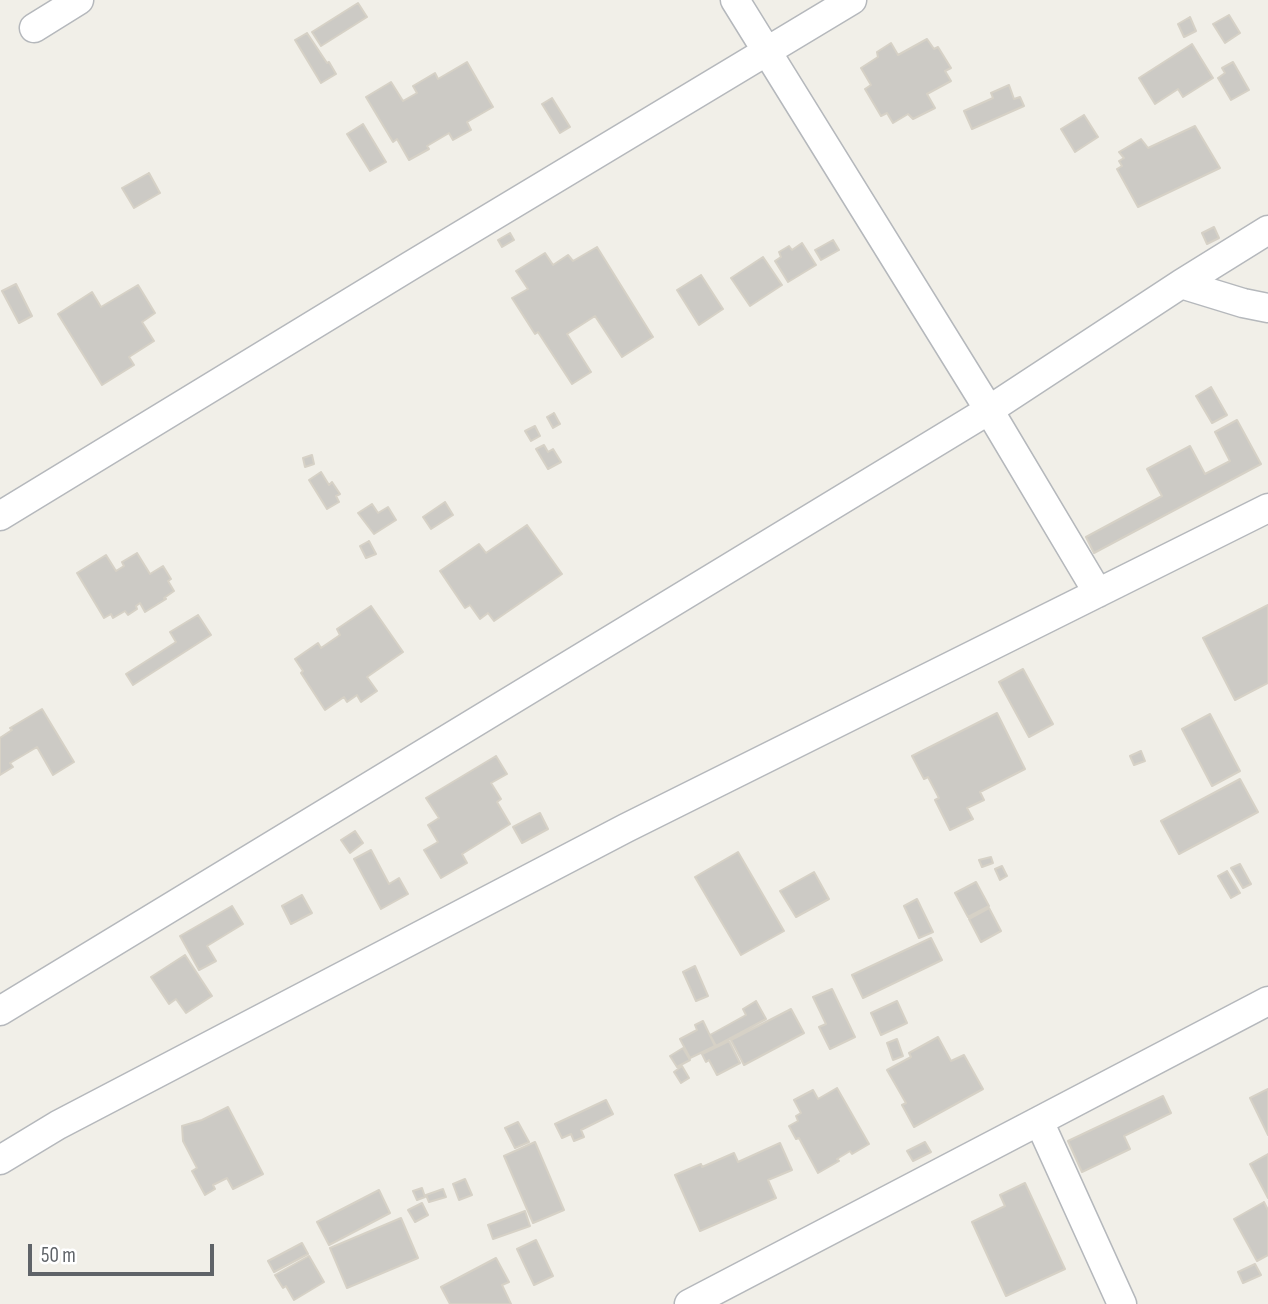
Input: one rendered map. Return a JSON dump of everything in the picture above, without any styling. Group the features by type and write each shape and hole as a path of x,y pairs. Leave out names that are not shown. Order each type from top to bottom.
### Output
{"street":[{"path":"34,28 79,0"},
{"path":"735,0 989,410 1098,593"},
{"path":"0,516 852,0"},
{"path":"0,1011 989,410 1268,230"},
{"path":"1181,284 1268,308"},
{"path":"0,1160 58,1125 626,828 1268,508"},
{"path":"689,1304 1268,1000"},
{"path":"1039,1121 1122,1304"}],"building":[{"path":"358,3 367,17 321,46 312,32"},
{"path":"1229,15 1240,33 1225,43 1213,24"},
{"path":"1190,17 1196,31 1184,37 1178,24"},
{"path":"307,33 336,74 321,83 295,40"},
{"path":"927,39 934,49 938,47 951,68 945,71 951,81 927,94 935,108 913,119 908,114 893,123 887,113 881,116 865,89 871,85 861,68 878,57 877,52 891,43 898,55"},
{"path":"1192,44 1213,78 1183,97 1178,89 1155,104 1139,78"},
{"path":"467,62 493,107 467,122 471,130 453,140 449,133 409,160 397,139 393,142 366,97 391,82 403,101 417,93 413,86 435,73 438,79"},
{"path":"1233,62 1249,90 1231,100 1218,78 1225,73 1222,68"},
{"path":"1009,85 1014,99 1020,97 1024,106 972,129 964,111 993,98 991,93"},
{"path":"552,98 570,127 560,133 542,104"},
{"path":"1084,115 1098,137 1075,152 1061,129"},
{"path":"363,124 386,162 370,171 347,134"},
{"path":"1195,126 1220,168 1138,207 1117,169 1122,166 1119,161 1124,158 1119,152 1141,139 1148,148"},
{"path":"149,173 160,193 134,208 122,188"},
{"path":"1214,227 1219,238 1207,244 1202,233"},
{"path":"510,233 514,240 502,247 498,240"},
{"path":"833,240 839,250 821,260 815,250"},
{"path":"802,243 816,265 788,282 775,261 781,257 779,252 789,246 792,250"},
{"path":"597,247 653,337 622,357 595,316 567,334 591,372 572,384 512,298 528,289 516,271 545,253 553,265 568,255 573,261"},
{"path":"763,257 782,285 750,306 731,278"},
{"path":"701,275 723,309 699,325 677,290"},
{"path":"16,284 32,316 19,323 2,291"},
{"path":"138,285 155,313 142,322 154,341 129,357 134,365 102,385 58,314 92,292 101,307"},
{"path":"1211,387 1227,415 1212,423 1196,396"},
{"path":"554,413 560,424 553,428 547,417"},
{"path":"1237,420 1261,464 1094,553 1086,537 1162,496 1147,469 1190,446 1205,474 1230,461 1215,432"},
{"path":"535,426 540,436 531,441 525,431"},
{"path":"544,445 548,452 553,449 561,462 548,469 536,449"},
{"path":"312,455 314,464 305,467 303,458"},
{"path":"321,472 329,485 332,482 340,494 336,496 339,502 327,509 309,480"},
{"path":"445,502 453,515 431,529 423,517"},
{"path":"372,504 378,513 388,507 396,520 374,534 358,513"},
{"path":"527,525 562,574 494,621 488,613 480,619 470,605 465,608 440,571 479,544 486,553"},
{"path":"369,541 376,554 366,558 360,546"},
{"path":"137,553 150,574 163,566 174,591 145,612 140,603 136,606 137,609 128,615 125,611 113,618 111,614 104,618 77,573 106,555 116,571 124,566 122,562"},
{"path":"1268,605 1268,683 1235,700 1203,638"},
{"path":"371,606 403,652 367,677 377,691 361,702 357,695 347,702 344,697 325,710 295,659 318,643 321,648 340,635 337,629"},
{"path":"198,615 211,635 133,685 126,674 176,642 170,632"},
{"path":"1023,669 1053,724 1029,737 999,682"},
{"path":"42,709 74,762 53,775 37,747 10,763 13,767 0,775 0,738 12,730 10,728"},
{"path":"997,713 1025,769 980,792 984,800 967,808 973,819 950,830 935,800 939,798 928,777 924,779 912,756"},
{"path":"1210,714 1240,771 1212,786 1182,729"},
{"path":"1141,751 1145,761 1134,765 1130,756"},
{"path":"496,756 507,774 491,783 501,799 497,802 510,824 462,854 467,863 441,878 424,850 438,842 428,825 439,818 426,798"},
{"path":"1240,779 1258,812 1179,854 1161,821"},
{"path":"540,813 548,829 522,843 513,827"},
{"path":"355,831 363,843 350,853 341,840"},
{"path":"371,850 389,884 399,878 408,894 381,909 354,859"},
{"path":"738,852 784,931 741,955 695,877"},
{"path":"991,857 993,863 982,867 979,860"},
{"path":"1240,864 1251,884 1243,888 1231,868"},
{"path":"1002,866 1007,876 1000,880 995,869"},
{"path":"1227,871 1240,893 1231,898 1218,876"},
{"path":"814,872 829,899 796,917 780,891"},
{"path":"976,882 989,906 968,917 955,893"},
{"path":"302,895 312,913 291,924 282,906"},
{"path":"917,899 933,932 919,938 904,906"},
{"path":"232,906 243,924 207,946 216,961 199,970 180,936"},
{"path":"989,908 1001,931 981,942 969,919"},
{"path":"931,938 942,960 863,998 852,975"},
{"path":"185,955 212,996 186,1013 176,999 169,1004 151,977"},
{"path":"695,966 708,996 696,1001 683,972"},
{"path":"832,989 855,1037 830,1049 819,1027 826,1024 813,997"},
{"path":"756,1001 766,1019 716,1046 710,1035 746,1015 743,1009"},
{"path":"897,1001 907,1023 881,1035 871,1013"},
{"path":"791,1009 804,1033 744,1065 731,1040"},
{"path":"703,1021 715,1046 690,1058 680,1039 697,1030 695,1025"},
{"path":"938,1037 951,1061 964,1055 983,1089 914,1127 902,1105 906,1103 887,1070 911,1057 909,1053"},
{"path":"897,1039 903,1056 893,1060 887,1043"},
{"path":"729,1041 740,1063 717,1075 709,1060 706,1062 702,1054"},
{"path":"683,1048 690,1060 677,1067 670,1056"},
{"path":"682,1066 689,1078 681,1083 674,1072"},
{"path":"837,1088 869,1144 852,1154 850,1151 818,1173 799,1138 796,1139 789,1126 798,1121 796,1116 801,1113 794,1100 813,1090 818,1099"},
{"path":"1268,1089 1268,1135 1250,1098"},
{"path":"1163,1096 1171,1113 1124,1136 1130,1149 1082,1172 1068,1141"},
{"path":"606,1100 613,1114 581,1130 584,1137 574,1141 571,1134 562,1138 555,1124"},
{"path":"228,1107 263,1174 233,1189 227,1178 213,1185 215,1189 205,1195 192,1171 197,1168 183,1141 182,1126"},
{"path":"518,1122 529,1142 515,1148 505,1128"},
{"path":"535,1142 564,1210 533,1223 504,1156"},
{"path":"925,1142 931,1152 913,1161 907,1151"},
{"path":"780,1143 792,1170 768,1180 776,1198 700,1231 675,1175 734,1153 738,1162"},
{"path":"1268,1154 1268,1198 1250,1164"},
{"path":"465,1179 472,1195 459,1200 453,1184"},
{"path":"1025,1183 1065,1269 1006,1296 972,1222 1005,1206 1000,1195"},
{"path":"422,1188 425,1197 417,1200 413,1191"},
{"path":"443,1189 446,1197 429,1202 426,1195"},
{"path":"379,1190 390,1213 329,1245 317,1222"},
{"path":"1264,1202 1268,1210 1268,1255 1257,1261 1234,1219"},
{"path":"422,1203 428,1215 415,1222 408,1210"},
{"path":"525,1211 530,1226 493,1239 488,1225"},
{"path":"401,1218 418,1258 347,1288 330,1248"},
{"path":"536,1240 553,1276 534,1285 517,1249"},
{"path":"302,1243 308,1254 274,1272 268,1261"},
{"path":"309,1256 324,1282 294,1300 286,1286 283,1288 275,1275"},
{"path":"496,1258 509,1282 502,1285 511,1304 450,1304 441,1287"},
{"path":"1255,1264 1261,1275 1243,1283 1238,1272"}]}
